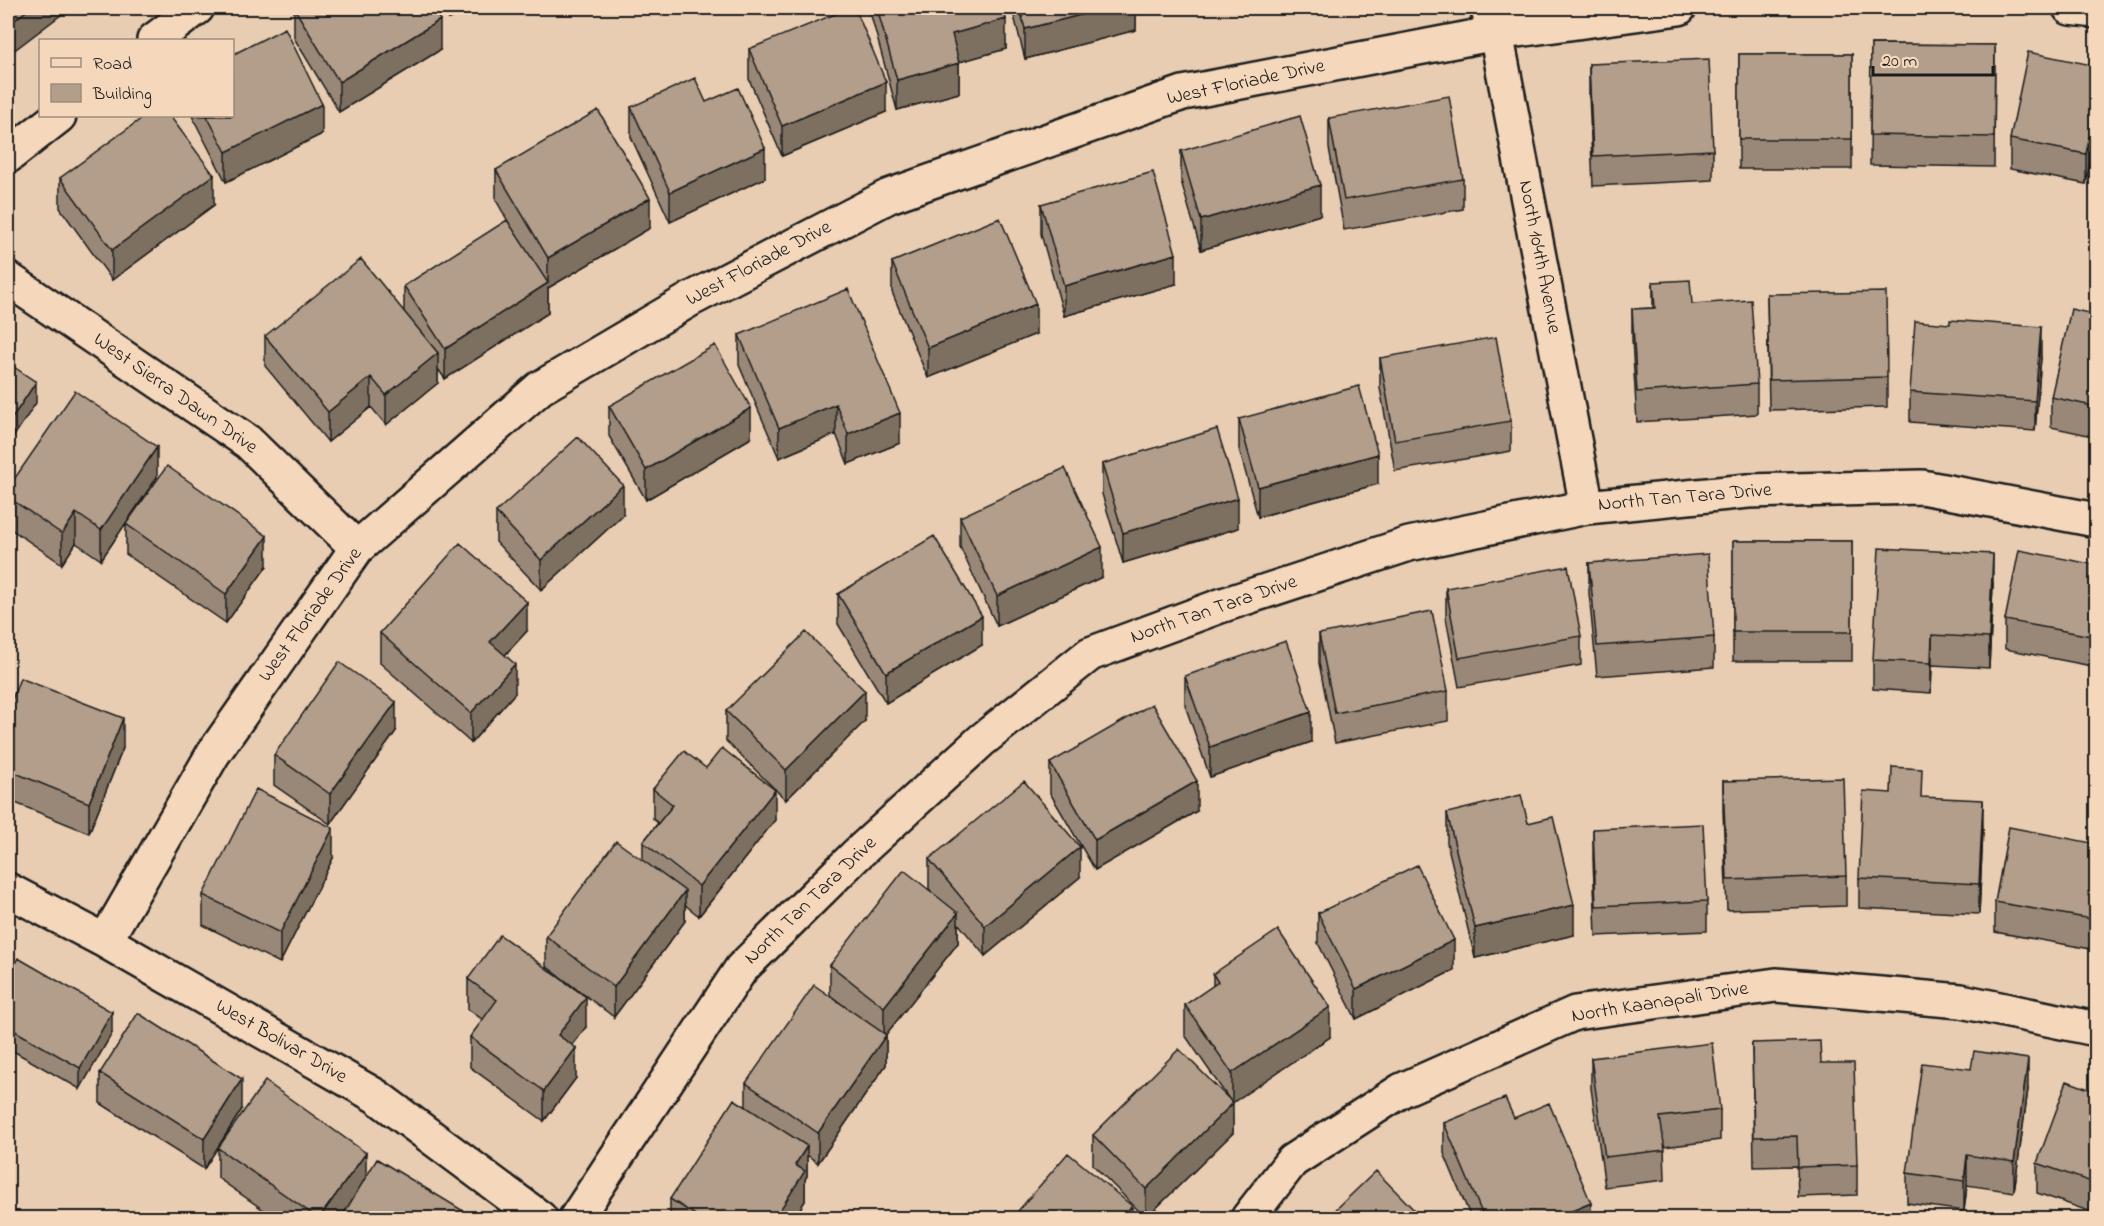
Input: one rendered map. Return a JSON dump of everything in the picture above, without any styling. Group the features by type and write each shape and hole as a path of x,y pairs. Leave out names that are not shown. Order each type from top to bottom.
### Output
{"street":[{"path":"155,39 197,8"},
{"name":"West Floriade Drive","path":"105,941 213,754 357,548 540,388 691,299 889,196 1183,93 1492,20 1679,8"},
{"path":"2070,8 2097,11"},
{"name":"North 104th Avenue","path":"1492,20 1587,507"},
{"path":"8,156 58,117"},
{"name":"West Sierra Dawn Drive","path":"8,279 248,442 357,548"},
{"name":"North Tan Tara Drive","path":"576,1218 741,969 856,855 974,748 1090,654 1220,606 1409,544 1587,507 1748,491 1922,487 2097,520"},
{"name":"West Bolivar Drive","path":"8,890 105,941 376,1096 540,1218"},
{"name":"North Kaanapali Drive","path":"1248,1218 1292,1161 1402,1090 1575,1013 1776,985 1961,1001 2097,1029"}],"building":[{"path":"8,8 30,8 8,25"},
{"path":"294,8 432,8 440,20 339,82"},
{"path":"850,8 855,8 886,82 782,126 749,49"},
{"path":"877,8 1003,8 1006,19 952,34 959,63 897,80"},
{"path":"1020,8 1108,8 1025,29"},
{"path":"285,28 322,104 226,152 208,117 234,117 234,54"},
{"path":"1871,44 1995,45 1994,137 1870,135"},
{"path":"2028,52 2097,66 2097,129 2091,128 2086,154 2010,139"},
{"path":"1739,54 1852,54 1852,139 1739,139"},
{"path":"1709,59 1713,150 1593,156 1589,64"},
{"path":"695,78 706,102 738,88 765,148 670,192 631,107"},
{"path":"1449,96 1463,179 1344,200 1329,118"},
{"path":"598,110 650,198 548,258 496,170"},
{"path":"1300,116 1320,185 1201,220 1181,151"},
{"path":"144,117 171,117 214,175 112,250 60,178"},
{"path":"1153,172 1176,254 1064,286 1041,204"},
{"path":"1000,218 1036,304 928,348 892,262"},
{"path":"507,220 548,283 445,349 404,286"},
{"path":"361,259 438,353 386,395 371,377 328,412 265,336"},
{"path":"1690,280 1692,304 1751,300 1757,384 1637,392 1632,309 1655,308 1653,282"},
{"path":"848,289 900,413 848,434 836,404 779,428 739,335"},
{"path":"1886,292 1887,377 1769,380 1767,294"},
{"path":"2071,309 2097,315 2097,407 2051,397"},
{"path":"1950,320 2041,327 2035,401 1910,392 1915,321 1950,324"},
{"path":"1496,337 1511,421 1395,441 1380,358"},
{"path":"715,345 751,408 646,470 609,406"},
{"path":"8,363 36,382 8,424"},
{"path":"1359,386 1378,454 1258,487 1239,419"},
{"path":"75,391 157,447 101,530 76,513 62,534 8,497 8,488"},
{"path":"1217,429 1238,498 1123,533 1102,464"},
{"path":"578,437 623,485 541,560 496,512"},
{"path":"167,466 267,536 226,594 126,524"},
{"path":"1065,468 1102,547 997,596 960,517"},
{"path":"934,536 982,616 886,673 838,594"},
{"path":"1733,541 1852,541 1852,632 1733,632"},
{"path":"460,543 527,602 490,642 515,664 471,713 380,633"},
{"path":"1879,548 1993,554 1989,638 1932,635 1931,663 1873,660"},
{"path":"2019,550 2097,565 2097,637 2005,620"},
{"path":"1708,554 1714,637 1597,646 1589,563"},
{"path":"1568,566 1581,636 1459,658 1446,588"},
{"path":"1432,611 1448,691 1335,713 1319,634"},
{"path":"806,632 865,691 786,770 726,711"},
{"path":"1286,641 1311,712 1210,747 1185,676"},
{"path":"339,662 396,702 330,794 274,755"},
{"path":"20,678 123,718 89,803 8,770 8,711"},
{"path":"1152,704 1197,781 1095,840 1050,763"},
{"path":"722,748 775,790 699,886 643,842 673,805 653,789 684,751 706,768"},
{"path":"1892,767 1922,769 1921,797 1983,800 1979,884 1859,878 1863,791 1891,793"},
{"path":"1843,778 1846,876 1727,880 1723,781"},
{"path":"1024,781 1080,847 985,926 929,859"},
{"path":"256,789 333,828 280,933 203,895"},
{"path":"1521,795 1528,823 1553,817 1574,905 1475,928 1447,813"},
{"path":"1703,824 1707,901 1596,906 1593,829"},
{"path":"2009,827 2097,844 2097,920 1995,902"},
{"path":"616,841 685,891 614,987 546,936"},
{"path":"1417,865 1454,940 1356,989 1318,913"},
{"path":"904,870 958,913 884,1007 830,965"},
{"path":"1278,930 1330,1007 1232,1073 1185,1005 1218,982 1213,974"},
{"path":"500,935 586,997 558,1035 576,1048 544,1091 470,1037 497,1000 468,979"},
{"path":"18,958 112,1012 80,1068 8,1027 8,976"},
{"path":"814,985 886,1035 818,1133 746,1083"},
{"path":"138,1013 242,1079 204,1139 100,1073"},
{"path":"1820,1041 1821,1063 1854,1063 1857,1165 1798,1167 1797,1136 1754,1137 1752,1043"},
{"path":"1712,1043 1720,1110 1660,1117 1665,1150 1605,1157 1591,1058"},
{"path":"1179,1049 1233,1103 1146,1189 1093,1135"},
{"path":"1974,1051 2028,1059 2014,1162 1967,1155 1964,1181 1907,1173 1922,1063 1971,1069"},
{"path":"265,1081 366,1153 319,1218 218,1148"},
{"path":"2067,1081 2097,1092 2097,1184 2037,1163"},
{"path":"1505,1098 1514,1118 1549,1103 1591,1203 1555,1218 1484,1218 1444,1123"},
{"path":"734,1099 807,1146 795,1165 805,1171 775,1218 700,1218 670,1199"},
{"path":"1068,1153 1132,1206 1121,1218 1012,1218"},
{"path":"377,1159 475,1218 341,1218"},
{"path":"1376,1171 1421,1217 1327,1218"}]}
